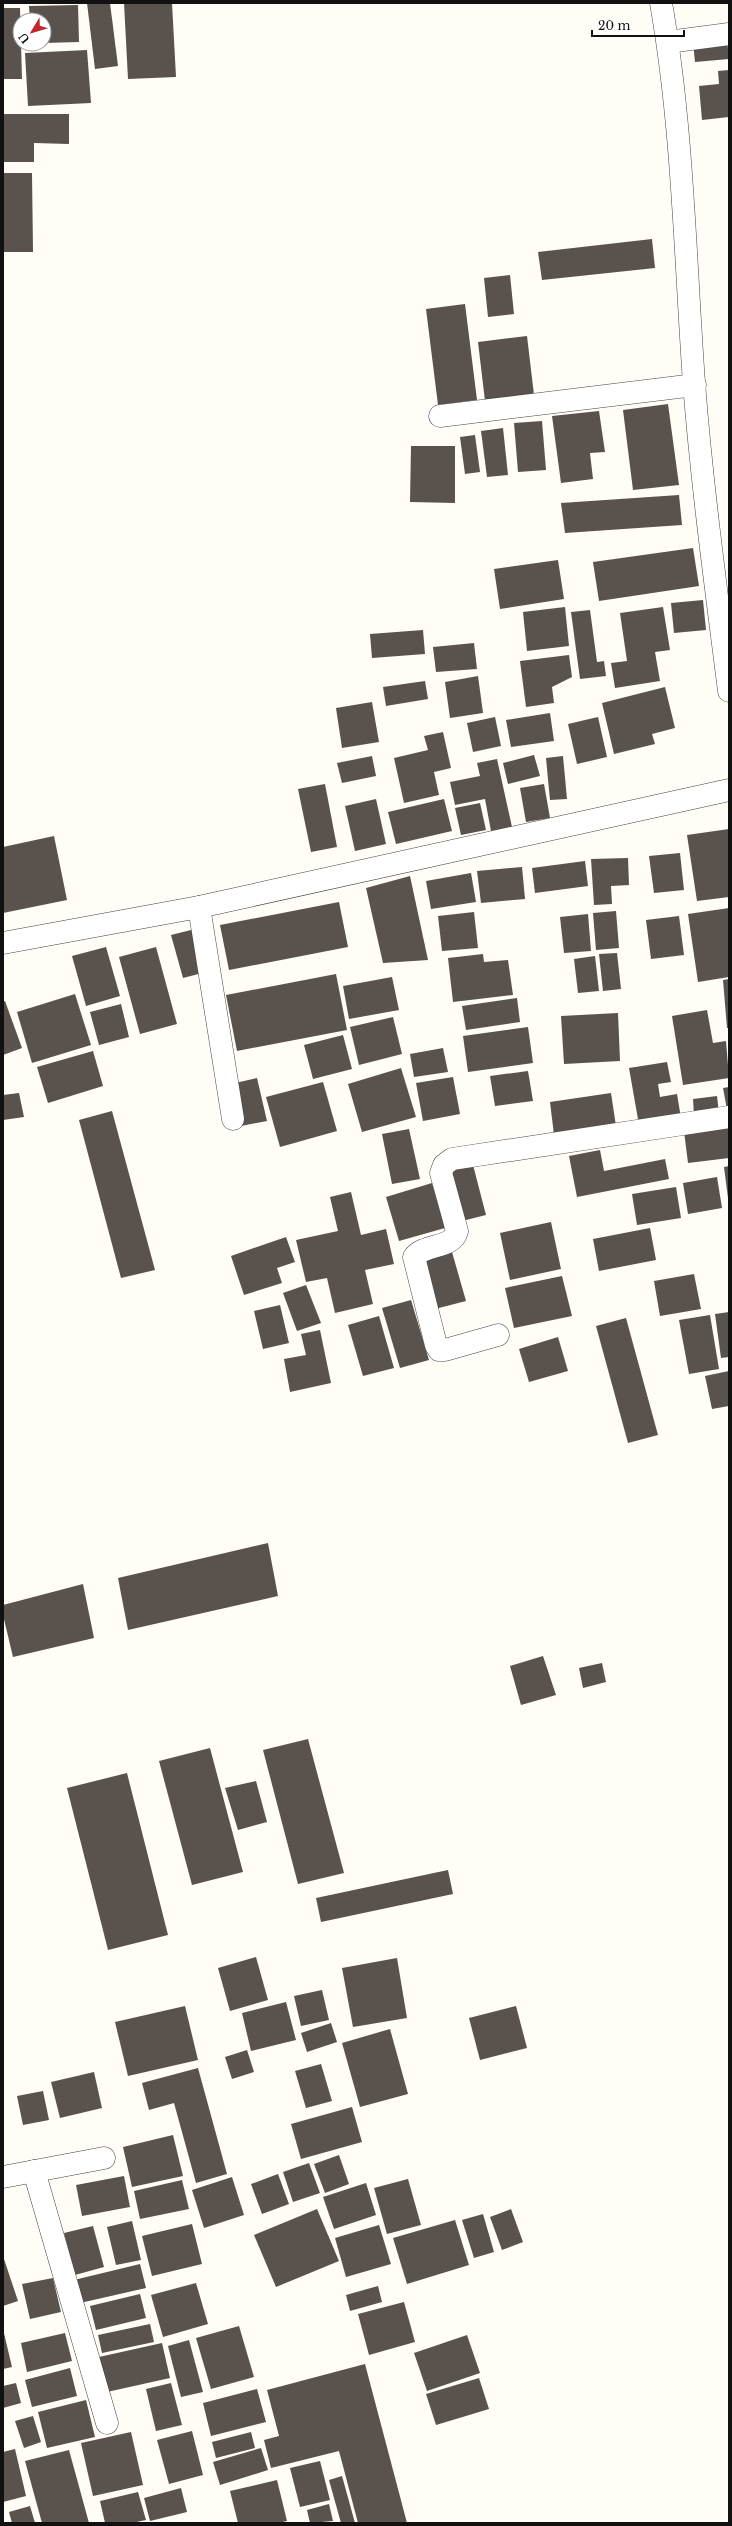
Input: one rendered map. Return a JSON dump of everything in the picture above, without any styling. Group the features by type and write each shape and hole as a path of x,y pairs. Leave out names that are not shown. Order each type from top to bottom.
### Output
{"street":[{"path":"662,3 676,111 695,385 710,543 729,690"},
{"path":"668,42 729,34"},
{"path":"440,416 695,385"},
{"path":"3,943 199,907 729,790"},
{"path":"199,907 233,1119"},
{"path":"498,1335 445,1350 439,1350 436,1344 414,1257 421,1250 452,1240 456,1236 457,1231 441,1173 444,1165 452,1159 729,1117"},
{"path":"3,2177 104,2158"},
{"path":"34,2171 107,2423"}],"building":[{"path":"87,3 110,3 118,66 95,69"},
{"path":"124,3 172,3 176,77 128,79"},
{"path":"78,5 79,42 52,43 52,12 29,12 29,6"},
{"path":"3,8 20,8 20,12 12,12 12,52 21,52 22,79 3,79"},
{"path":"727,39 729,59 695,62 693,42"},
{"path":"87,50 91,103 28,106 25,53"},
{"path":"729,70 729,117 702,120 699,86 719,84 718,71"},
{"path":"3,114 69,114 69,144 34,143 34,162 3,162"},
{"path":"3,173 32,173 33,252 3,252"},
{"path":"652,239 655,268 542,280 538,252"},
{"path":"510,275 514,314 488,317 484,278"},
{"path":"465,304 477,400 438,405 426,309"},
{"path":"527,336 534,395 485,401 478,342"},
{"path":"668,404 679,485 633,490 623,410"},
{"path":"599,411 605,452 590,453 593,479 561,483 552,416"},
{"path":"542,421 546,470 518,472 514,423"},
{"path":"503,428 508,475 487,477 481,431"},
{"path":"475,435 480,472 465,474 460,437"},
{"path":"411,446 455,446 455,503 410,502"},
{"path":"679,495 682,525 565,533 561,503"},
{"path":"693,548 699,586 599,601 593,562"},
{"path":"558,560 564,599 500,609 494,569"},
{"path":"703,600 706,630 674,633 671,603"},
{"path":"565,607 569,646 527,651 523,612"},
{"path":"663,607 670,650 655,652 660,681 615,688 611,663 627,661 620,613"},
{"path":"590,610 597,662 604,661 606,676 580,679 571,612"},
{"path":"423,630 425,654 372,658 370,634"},
{"path":"474,643 477,669 436,672 433,647"},
{"path":"569,655 572,677 552,687 554,703 526,707 520,661"},
{"path":"478,676 483,713 450,718 445,682"},
{"path":"425,681 428,699 386,706 383,687"},
{"path":"665,687 675,728 652,734 655,744 614,754 602,703"},
{"path":"372,702 379,742 342,748 336,708"},
{"path":"550,713 554,741 511,747 506,720"},
{"path":"495,717 501,746 473,752 467,723"},
{"path":"598,717 607,757 577,764 568,724"},
{"path":"443,732 451,768 434,772 439,795 404,803 394,758 428,750 424,736"},
{"path":"534,755 540,776 508,784 503,763"},
{"path":"372,756 376,776 342,783 337,763"},
{"path":"563,756 567,799 550,800 546,758"},
{"path":"497,759 512,827 491,831 485,799 455,805 450,782 480,776 477,763"},
{"path":"325,784 337,847 311,852 298,789"},
{"path":"544,784 550,818 526,822 520,788"},
{"path":"376,799 386,844 355,851 345,806"},
{"path":"444,799 452,831 396,844 388,812"},
{"path":"480,803 486,830 461,835 455,808"},
{"path":"729,829 729,897 697,901 687,835"},
{"path":"54,836 67,900 3,913 3,847"},
{"path":"680,853 684,890 654,893 649,856"},
{"path":"628,858 629,885 611,886 612,904 594,905 591,859"},
{"path":"585,861 588,886 535,893 532,868"},
{"path":"522,867 525,899 481,903 477,871"},
{"path":"471,873 476,902 431,909 426,881"},
{"path":"410,876 428,960 383,963 366,888"},
{"path":"339,902 348,947 229,970 220,925"},
{"path":"729,908 729,977 698,982 688,914"},
{"path":"616,911 619,948 596,950 593,913"},
{"path":"474,912 478,948 442,951 438,916"},
{"path":"588,914 591,951 564,953 560,917"},
{"path":"679,916 684,955 651,959 646,920"},
{"path":"195,929 206,972 183,978 171,935"},
{"path":"106,947 120,996 86,1006 72,956"},
{"path":"156,947 177,1024 140,1034 119,957"},
{"path":"617,953 621,989 603,991 599,954"},
{"path":"483,954 484,962 508,960 513,995 453,1002 448,958"},
{"path":"595,956 599,991 578,993 574,959"},
{"path":"336,974 347,1030 237,1051 226,995"},
{"path":"392,977 399,1010 349,1019 343,986"},
{"path":"729,979 729,1028 727,1028 723,980"},
{"path":"75,994 91,1045 32,1063 17,1012"},
{"path":"517,998 520,1022 466,1030 462,1006"},
{"path":"5,1001 22,1048 3,1055 3,1002"},
{"path":"121,1004 129,1037 99,1045 90,1012"},
{"path":"707,1010 713,1043 726,1041 729,1078 683,1085 672,1016"},
{"path":"618,1013 620,1061 564,1064 561,1016"},
{"path":"393,1017 402,1054 359,1065 350,1027"},
{"path":"528,1027 533,1063 468,1072 463,1036"},
{"path":"343,1035 352,1069 313,1079 304,1045"},
{"path":"443,1048 448,1072 414,1077 410,1054"},
{"path":"93,1051 103,1086 48,1103 37,1067"},
{"path":"667,1062 671,1082 658,1084 660,1097 677,1094 681,1118 639,1125 629,1068"},
{"path":"401,1068 416,1117 362,1132 348,1084"},
{"path":"528,1071 533,1101 495,1106 490,1076"},
{"path":"453,1077 460,1114 423,1121 416,1083"},
{"path":"257,1078 267,1121 241,1126 231,1084"},
{"path":"323,1082 337,1131 280,1147 266,1097"},
{"path":"729,1087 729,1115 728,1115 723,1088"},
{"path":"19,1093 24,1117 3,1120 3,1095"},
{"path":"611,1093 616,1126 554,1135 550,1102"},
{"path":"717,1096 719,1113 694,1116 693,1099"},
{"path":"112,1111 155,1270 121,1278 79,1120"},
{"path":"729,1125 729,1158 688,1163 684,1131"},
{"path":"409,1129 420,1179 392,1184 382,1134"},
{"path":"600,1150 604,1171 665,1159 669,1179 577,1197 569,1156"},
{"path":"473,1165 486,1215 462,1221 449,1170"},
{"path":"729,1166 729,1198 728,1198 724,1167"},
{"path":"717,1177 722,1208 688,1214 683,1183"},
{"path":"432,1183 445,1228 399,1241 386,1197"},
{"path":"676,1187 681,1218 637,1225 632,1194"},
{"path":"351,1192 361,1235 386,1229 394,1264 365,1270 373,1304 335,1313 327,1278 306,1282 296,1240 338,1231 330,1197"},
{"path":"551,1222 561,1269 510,1280 500,1233"},
{"path":"650,1228 656,1260 599,1271 593,1239"},
{"path":"286,1237 295,1262 277,1268 282,1283 244,1295 231,1256"},
{"path":"452,1252 466,1301 435,1309 421,1261"},
{"path":"694,1274 701,1309 660,1316 654,1281"},
{"path":"562,1276 572,1316 514,1328 505,1288"},
{"path":"306,1285 321,1323 297,1331 283,1293"},
{"path":"411,1300 429,1360 400,1368 382,1308"},
{"path":"280,1305 289,1343 263,1349 254,1311"},
{"path":"729,1312 729,1357 721,1358 715,1314"},
{"path":"710,1315 719,1369 689,1374 679,1320"},
{"path":"379,1316 394,1368 363,1376 348,1325"},
{"path":"626,1318 658,1435 628,1443 596,1326"},
{"path":"320,1330 331,1383 290,1392 284,1359 306,1355 301,1334"},
{"path":"558,1337 568,1371 529,1382 519,1349"},
{"path":"729,1371 729,1406 712,1409 705,1376"},
{"path":"268,1543 278,1596 128,1630 118,1578"},
{"path":"83,1584 94,1638 13,1657 3,1615 3,1605"},
{"path":"543,1656 556,1695 521,1705 510,1666"},
{"path":"602,1663 606,1682 583,1688 579,1668"},
{"path":"308,1739 344,1873 298,1884 263,1750"},
{"path":"210,1748 243,1872 192,1885 159,1761"},
{"path":"127,1773 168,1935 108,1950 67,1788"},
{"path":"256,1781 267,1822 238,1830 225,1788"},
{"path":"448,1870 453,1894 321,1922 316,1898"},
{"path":"256,1957 268,2000 230,2011 218,1968"},
{"path":"397,1958 407,2018 353,2027 342,1968"},
{"path":"322,1990 329,2020 301,2026 294,1996"},
{"path":"286,2002 296,2040 251,2051 242,2013"},
{"path":"185,2006 198,2060 128,2076 115,2022"},
{"path":"516,2006 527,2048 480,2060 469,2018"},
{"path":"331,2023 337,2042 307,2052 301,2033"},
{"path":"390,2029 408,2094 360,2107 342,2043"},
{"path":"247,2050 254,2072 232,2079 225,2057"},
{"path":"321,2064 332,2101 306,2108 295,2071"},
{"path":"198,2068 227,2174 196,2183 174,2103 149,2110 142,2083"},
{"path":"94,2072 102,2108 60,2118 51,2082"},
{"path":"43,2091 49,2120 23,2125 17,2096"},
{"path":"352,2107 362,2142 301,2159 291,2124"},
{"path":"173,2135 183,2176 132,2187 123,2147"},
{"path":"339,2155 349,2184 325,2193 314,2164"},
{"path":"309,2163 320,2193 293,2202 283,2172"},
{"path":"278,2174 289,2204 262,2214 251,2184"},
{"path":"124,2176 130,2207 82,2216 76,2185"},
{"path":"232,2177 244,2215 204,2228 192,2190"},
{"path":"408,2179 421,2225 387,2234 374,2188"},
{"path":"182,2180 189,2209 140,2219 134,2191"},
{"path":"366,2183 376,2215 334,2229 323,2197"},
{"path":"317,2209 339,2261 276,2287 254,2235"},
{"path":"511,2209 523,2242 502,2250 490,2217"},
{"path":"483,2214 494,2252 474,2258 462,2220"},
{"path":"455,2220 469,2265 407,2284 393,2238"},
{"path":"132,2221 141,2260 116,2265 107,2227"},
{"path":"192,2224 202,2264 152,2276 142,2236"},
{"path":"379,2225 391,2264 346,2277 335,2238"},
{"path":"93,2226 104,2267 75,2275 64,2233"},
{"path":"3,2256 18,2301 3,2306"},
{"path":"140,2264 146,2288 80,2303 74,2280"},
{"path":"53,2278 61,2312 30,2319 22,2284"},
{"path":"196,2283 208,2324 163,2337 151,2295"},
{"path":"378,2286 382,2302 350,2311 346,2295"},
{"path":"140,2294 146,2318 96,2330 90,2306"},
{"path":"404,2302 415,2342 369,2355 358,2314"},
{"path":"150,2324 154,2342 102,2353 98,2335"},
{"path":"239,2326 254,2377 211,2389 196,2338"},
{"path":"3,2329 12,2367 3,2369"},
{"path":"65,2333 72,2361 27,2372 21,2343"},
{"path":"467,2335 480,2373 427,2391 414,2353"},
{"path":"189,2340 203,2392 181,2397 168,2346"},
{"path":"162,2343 170,2378 107,2392 99,2357"},
{"path":"365,2364 407,2523 358,2523 339,2451 271,2468 264,2440 279,2436 267,2390"},
{"path":"70,2368 77,2396 32,2407 25,2380"},
{"path":"479,2378 489,2409 436,2425 426,2394"},
{"path":"16,2383 21,2403 3,2408 3,2386"},
{"path":"171,2383 182,2425 156,2431 146,2389"},
{"path":"257,2389 266,2422 211,2436 203,2403"},
{"path":"86,2400 95,2437 47,2448 38,2412"},
{"path":"33,2416 41,2442 24,2448 15,2421"},
{"path":"192,2431 203,2475 169,2484 157,2440"},
{"path":"131,2432 143,2485 93,2496 81,2443"},
{"path":"251,2432 255,2448 216,2458 212,2442"},
{"path":"261,2448 268,2470 220,2485 213,2462"},
{"path":"15,2449 26,2496 3,2502 3,2452"},
{"path":"69,2450 89,2523 42,2523 25,2461"},
{"path":"320,2461 330,2500 300,2507 290,2468"},
{"path":"342,2476 355,2523 341,2523 329,2480"},
{"path":"277,2480 287,2521 278,2523 238,2523 230,2491"},
{"path":"181,2488 187,2512 150,2521 144,2498"},
{"path":"138,2492 146,2520 132,2523 105,2523 100,2501"},
{"path":"329,2504 333,2521 310,2523 307,2510"},
{"path":"30,2506 35,2523 12,2523 9,2512"}]}
